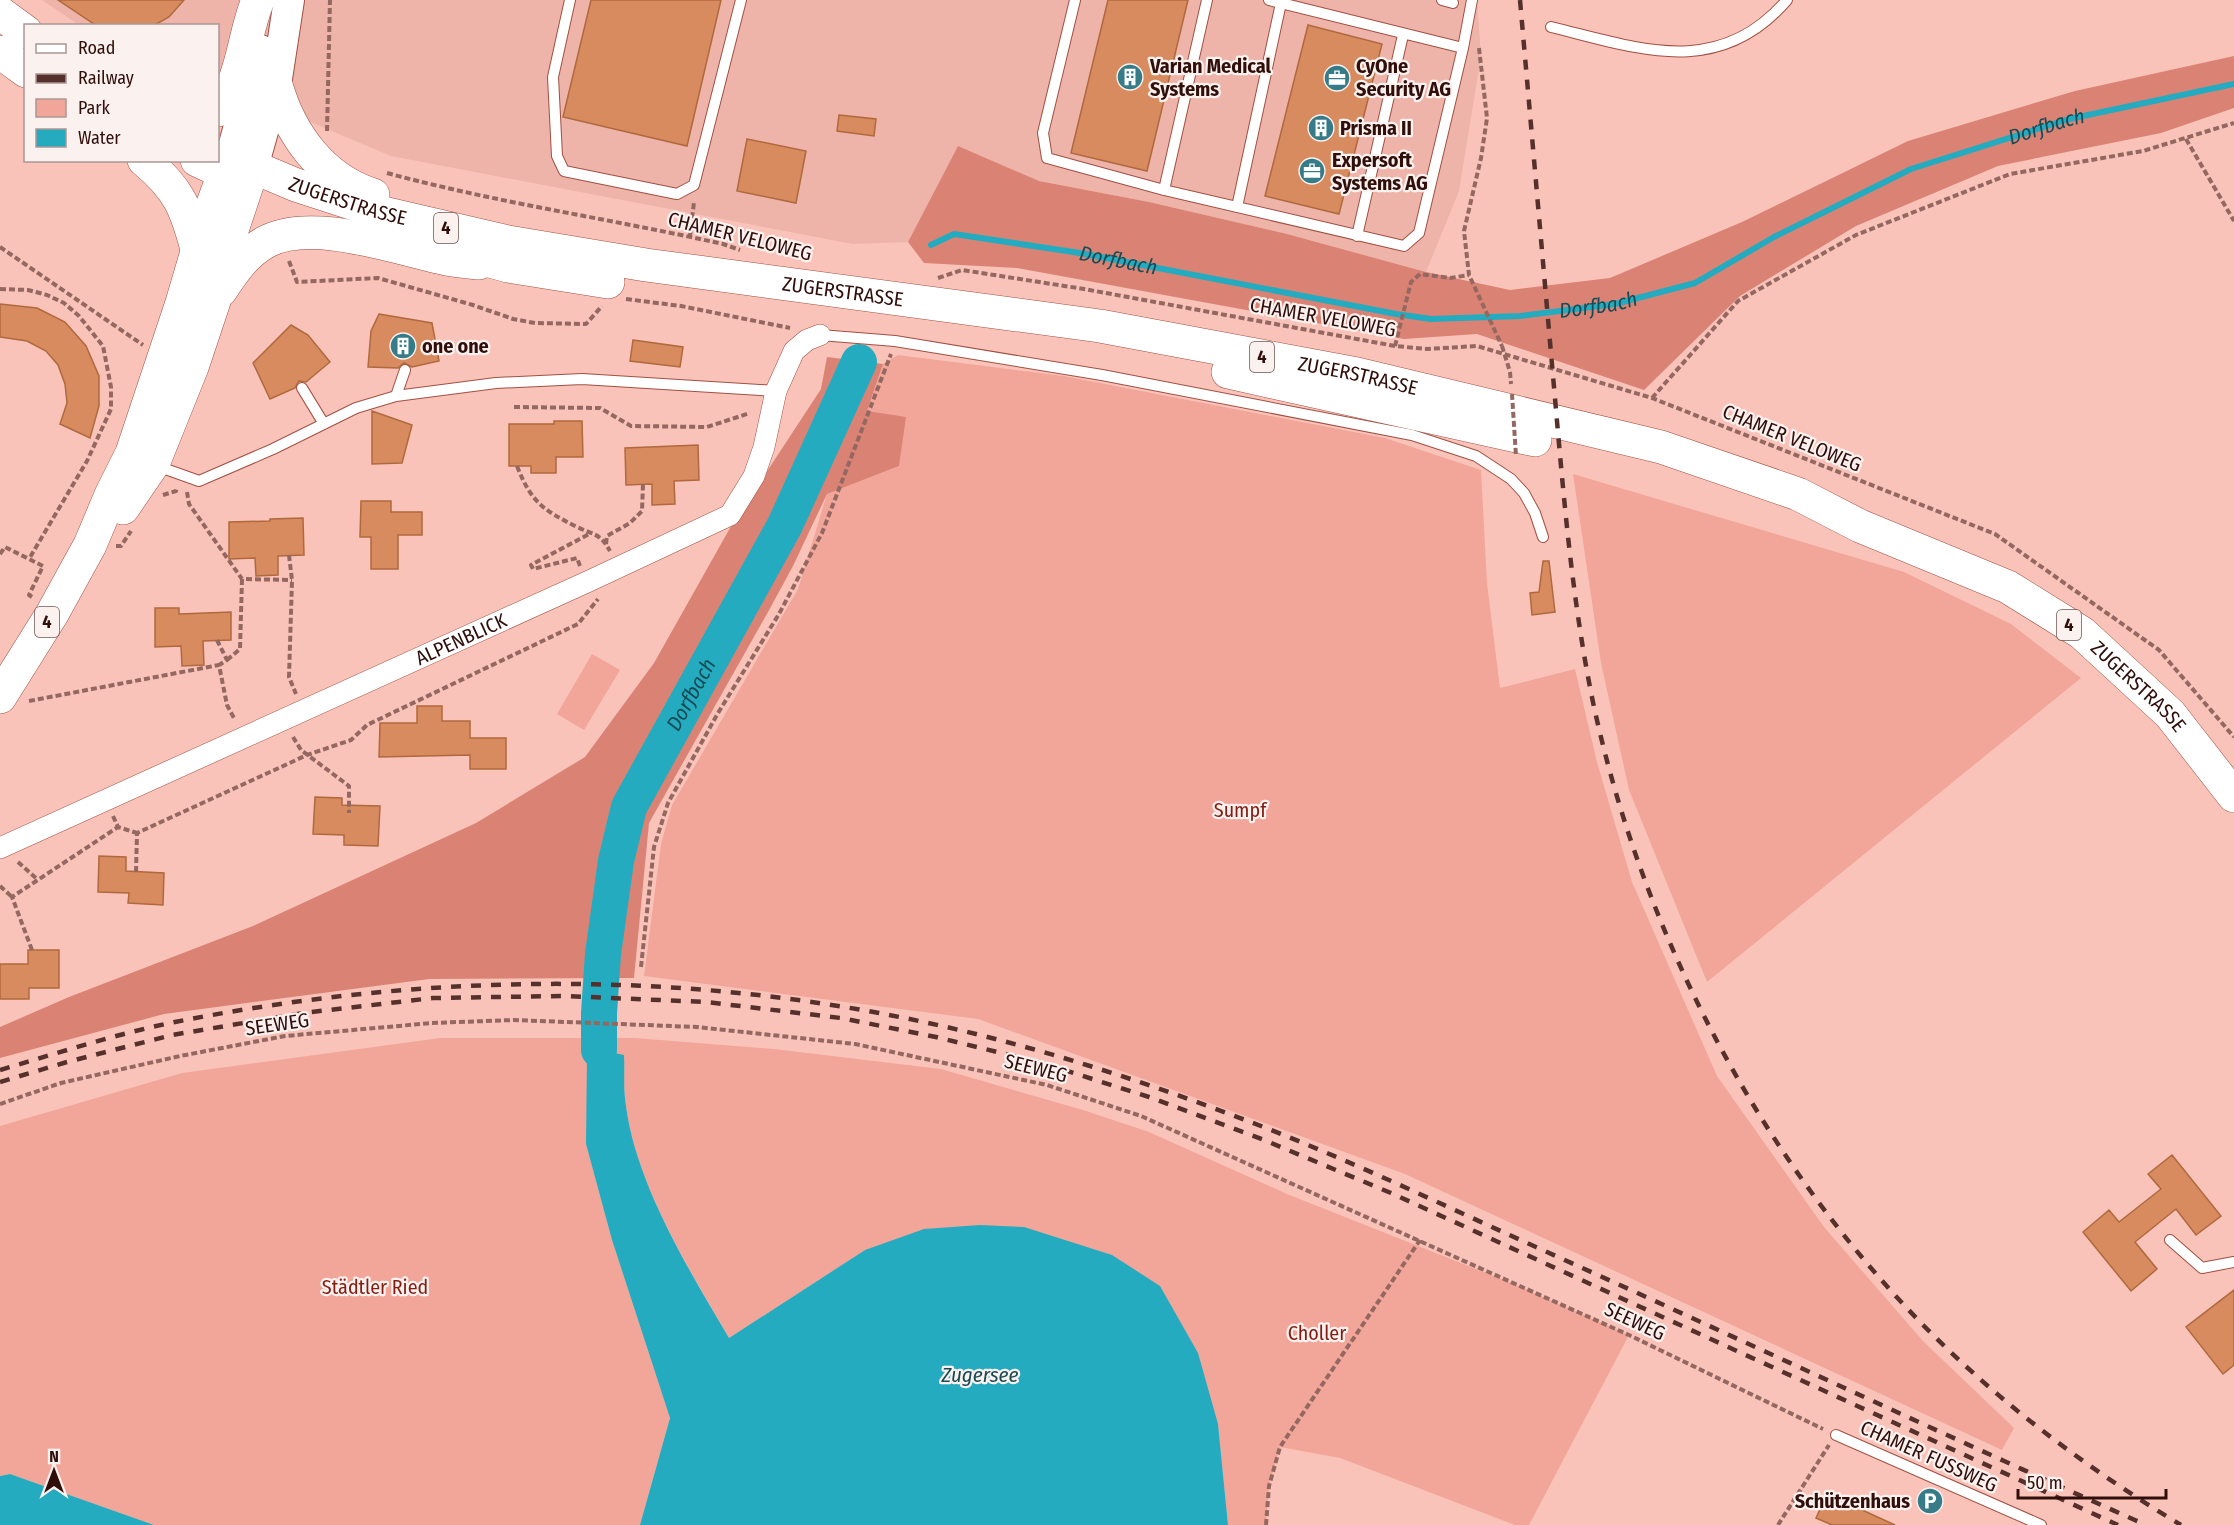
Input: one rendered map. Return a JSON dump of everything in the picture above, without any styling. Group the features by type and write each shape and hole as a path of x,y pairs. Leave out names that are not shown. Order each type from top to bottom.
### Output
{"main road":[{"path":"219,109 240,68 258,0"},
{"path":"0,13 24,31"},
{"path":"0,52 24,70"},
{"path":"276,85 283,109 296,134 317,159 353,186 369,194 455,218 619,249 646,265"},
{"path":"146,162 171,185 184,206 197,249"},
{"name":"4","path":"14,699 52,614 90,545 127,504 143,458 197,249 228,164"},
{"name":"4","path":"143,458 192,368 214,301 228,164"},
{"name":"ZUGERSTRASSE","path":"228,164 379,212 508,242 646,265 1100,326 1357,374 1661,447 1798,494 1860,526 2008,587 2082,633 2170,714 2234,796"},
{"name":"ZUGERSTRASSE","path":"228,164 288,206 339,222 508,266 639,287 1098,344 1655,466 1860,526"},
{"name":"4","path":"214,301 240,263 264,242 303,233 325,232 450,259 508,266"}],"street":[{"path":"228,164 264,38 269,0"},
{"path":"228,164 276,85 289,0"},
{"name":"ALPENBLICK","path":"0,848 593,590 668,539 730,515 754,476 764,447 775,398 794,351 807,340 820,335"}],"lane":[{"path":"570,0 553,77 557,156 564,171 677,194 694,185 741,0"},
{"path":"1075,0 1043,133 1047,158 1164,190 1404,246 1419,233 1463,48 1472,0"},
{"path":"1164,190 1207,0"},
{"path":"1269,0 1463,48"},
{"path":"1551,27 1646,50 1677,52 1706,50 1748,35 1772,17 1787,0"},
{"path":"1237,207 1281,3"},
{"path":"1357,236 1403,35"},
{"path":"820,335 895,342 1102,375 1412,435 1476,456 1511,479 1524,493 1535,513 1543,537"},
{"path":"396,396 405,370"},
{"path":"143,458 199,482 356,408 396,396 496,383 582,379 775,398"},
{"path":"302,388 324,424"},
{"path":"2170,1240 2202,1268 2234,1262"},
{"name":"CHAMER FUSSWEG","path":"1836,1435 2041,1525"}],"path":[{"path":"326,135 330,0"},
{"path":"1479,42 1487,118 1481,158 1464,231 1469,275 1502,346 1510,372"},
{"path":"1652,398 1738,301 1856,235 2010,174 2143,151 2234,123"},
{"path":"2186,139 2234,221"},
{"name":"CHAMER VELOWEG","path":"382,171 550,211 690,236 743,251"},
{"path":"677,194 695,202 690,236"},
{"path":"0,247 148,348"},
{"path":"288,259 297,282 318,283 378,278 513,319 535,323 586,324 604,304"},
{"name":"CHAMER VELOWEG","path":"936,278 962,270 1084,289 1395,346 1427,349 1476,346 1652,398 1995,534 2159,650 2234,737"},
{"path":"1395,346 1411,282 1420,274 1450,278 1469,275"},
{"path":"0,289 28,290 47,295 64,303 79,316 103,346 111,387 111,410 87,461 29,559"},
{"path":"641,967 654,847 668,803 718,713 779,614 822,533 895,342"},
{"path":"1512,394 1516,456"},
{"path":"514,407 600,408 631,426 707,427 775,398"},
{"path":"517,466 526,490 539,505 572,525 601,536 606,544 607,536 630,522 642,511 643,484"},
{"path":"14,699 219,665 240,649 242,579 189,504 183,477"},
{"path":"12,897 118,827 137,833 307,755 351,740 367,725 578,624 593,590 577,558 533,569 531,565 592,532"},
{"path":"0,554 4,547 43,566 29,595 37,601"},
{"path":"289,555 292,580 289,677"},
{"path":"242,579 292,580"},
{"path":"217,640 227,660"},
{"path":"219,665 227,705"},
{"path":"301,750 349,786 350,813"},
{"path":"136,872 137,833"},
{"path":"22,866 38,879"},
{"path":"0,886 12,897 32,950"},
{"name":"SEEWEG","path":"0,1104 61,1083 180,1056 285,1036 432,1023 514,1020 697,1027 855,1044 1047,1085 1141,1116 1629,1335 1836,1435"},
{"path":"1266,1525 1269,1486 1280,1447 1420,1240"},
{"path":"1778,1525 1836,1435"}],"shaded area":[{"path":"42,0 1477,0 1481,56 1459,191 1426,272 1287,234 1149,202 1039,181 958,146 908,242 853,244 391,156 219,83 219,24 78,24"},
{"path":"2234,56 2234,108 2161,133 1998,166 1856,226 1740,296 1644,390 1477,334 1404,339 1017,268 924,263 908,242 958,146 1039,181 1149,202 1287,234 1426,272 1510,290 1610,278 1742,222 1908,141 2075,91"},
{"path":"827,357 883,364 867,411 906,417 899,466 827,494 793,566 649,823 634,978 429,979 164,1014 0,1058 0,1027 69,997 253,926 476,823 585,757 654,663 730,528 821,389"}],"green space":[{"name":"Sumpf","path":"898,355 1064,376 1385,438 1481,470 1487,583 1500,688 1575,669 1597,762 1632,882 1717,1076 1824,1227 1923,1341 2014,1428 2002,1450 1405,1174 978,1019 644,976 661,844 672,805 798,589 827,494 899,466 867,411 883,364"},
{"path":"1573,474 1904,572 2011,624 2081,678 1707,982 1629,790 1601,663"},
{"path":"592,654 620,670 584,730 557,714"},
{"path":"440,1038 635,1038 774,1049 941,1069 1083,1110 1149,1132 1287,1194 1519,1286 1629,1335 1529,1525 1515,1525 1340,1458 1280,1447 1269,1486 1266,1525 1228,1525 1218,1424 865,1250 729,1338 667,1226 641,1167 626,1106 624,1056 586,1144 612,1240 670,1418 640,1525 154,1525 10,1474 0,1476 0,1126 182,1073"}],"water":[{"name":"Zugersee","path":"599,1050 624,1055 626,1106 632,1136 652,1196 681,1255 729,1338 865,1250 924,1229 980,1225 1024,1227 1112,1255 1160,1286 1198,1353 1218,1424 1228,1525 640,1525 670,1418 612,1240 586,1144 587,1055"},
{"path":"10,1474 154,1525 0,1525 0,1476"}],"building":[{"path":"58,0 184,0 169,17 157,24 94,24"},
{"path":"591,0 721,0 687,146 563,117"},
{"name":"Varian Medical Systems","path":"1108,0 1188,0 1147,171 1071,153"},
{"name":"Prisma II","path":"1308,25 1382,44 1339,214 1265,196"},
{"path":"839,115 876,119 874,136 837,131"},
{"path":"747,139 806,151 796,203 737,191"},
{"path":"0,304 37,308 65,322 86,346 99,376 99,406 90,438 60,424 67,403 65,384 58,365 46,351 27,341 0,337"},
{"name":"one one","path":"379,314 432,323 439,361 412,367 404,363 398,368 368,367 371,331"},
{"path":"291,325 308,335 330,362 306,382 299,381 295,388 270,399 253,363"},
{"path":"633,340 683,347 680,367 630,361"},
{"path":"372,411 412,425 402,463 372,464"},
{"path":"554,421 582,421 583,457 556,457 556,473 531,473 531,466 509,466 509,424 554,424"},
{"path":"698,445 699,480 674,481 675,504 652,505 652,484 626,485 625,448"},
{"path":"361,501 391,501 391,512 422,512 422,535 398,535 398,569 371,569 371,537 360,537"},
{"path":"303,518 304,555 278,556 278,575 256,576 255,558 229,559 229,522"},
{"path":"1543,561 1549,561 1555,612 1532,615 1530,593 1539,592"},
{"path":"155,608 179,608 179,614 231,612 231,640 203,641 204,665 182,666 181,646 155,647"},
{"path":"417,706 442,706 442,721 470,721 470,738 506,738 506,769 470,769 470,755 379,757 380,723 417,723"},
{"path":"315,797 342,798 342,805 380,806 378,846 344,845 344,835 313,834"},
{"path":"99,856 126,857 126,871 164,873 163,905 128,903 129,893 98,892"},
{"path":"28,950 59,950 59,988 29,988 29,999 0,999 0,964 28,964"},
{"path":"2172,1155 2221,1216 2196,1235 2176,1209 2135,1242 2157,1269 2131,1291 2083,1232 2109,1210 2119,1222 2161,1189 2148,1174"},
{"path":"2234,1290 2234,1365 2223,1374 2186,1327"},
{"path":"1827,1494 1895,1525 1832,1525 1816,1518"}],"waterway":[{"name":"Dorfbach","path":"931,245 954,234 1080,253 1396,314 1431,319 1520,316 1615,304 1695,283 1774,237 1911,169 2069,119 2234,84"},
{"name":"Dorfbach","path":"599,1050 603,954 616,861 629,807 785,525 859,362"}],"railway":[{"path":"1520,0 1564,501 1579,625 1594,707 1616,792 1644,877 1677,960 1716,1040 1761,1117 1811,1191 1865,1262 1925,1327 2015,1409 2079,1458 2181,1525"},
{"path":"0,1070 109,1038 175,1022 270,1005 462,986 558,984 655,987 751,994 847,1007 942,1026 1106,1071 1187,1098 1300,1142 1402,1186 2146,1525"},
{"path":"0,1082 172,1035 303,1013 433,998 565,996 706,1002 841,1018 936,1037 1042,1063 1149,1097 1264,1140 1391,1193 2118,1525"}],"place":[{"name":"Varian Medical Systems","path":"1130,77"},
{"name":"CyOne Security AG","path":"1337,78"},
{"name":"Prisma II","path":"1321,128"},
{"name":"Expersoft Systems AG","path":"1312,171"},
{"name":"one one","path":"403,346"},
{"name":"Schützenhaus","path":"1930,1501"}],"park label":[{"name":"Städtler Ried","path":"375,1287"},
{"name":"Choller","path":"1317,1333"}]}
